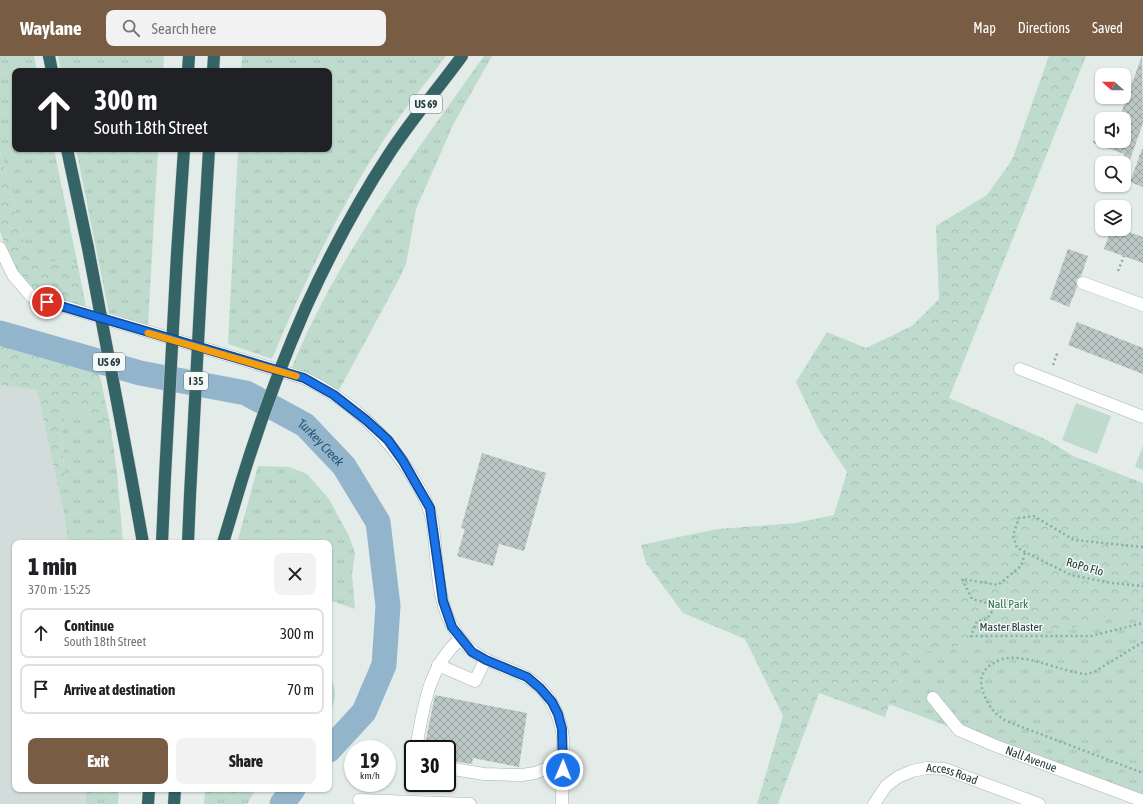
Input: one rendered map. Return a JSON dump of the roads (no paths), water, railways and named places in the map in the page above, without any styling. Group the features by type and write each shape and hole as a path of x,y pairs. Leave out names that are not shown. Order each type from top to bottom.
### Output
{"highway":[{"path":"49,56 51,68"},
{"path":"188,68 189,56"},
{"path":"213,68 214,56"},
{"name":"US 69","path":"224,540 261,417 281,362 333,249 362,197 390,153 462,56"},
{"name":"US 69","path":"68,152 88,248 142,540"},
{"name":"I 35","path":"162,540 184,152"},
{"name":"I 35","path":"188,540 209,152"},
{"path":"148,792 148,804"},
{"path":"174,804 175,792"}],"street":[{"path":"0,248 14,274 32,297 184,344 295,375 334,395 366,420 388,440 403,461 427,501 432,520 443,601 448,619 460,639 472,652 486,660 527,677 537,685 552,702 558,714 562,729 562,804"},
{"path":"1083,283 1143,305"},
{"path":"1020,369 1143,417"},
{"path":"418,740 424,705 438,665 449,649 460,639"},
{"path":"438,665 475,681 486,660"},
{"name":"Nall Avenue","path":"933,698 958,730 1143,801"},
{"name":"Access Road","path":"874,804 886,786 898,777 912,771 927,768 945,769 1039,804"},
{"path":"456,769 484,774 522,775 535,773 545,769 563,770"},
{"path":"359,800 470,804"}],"waterway":[{"name":"Turkey Creek","path":"0,333 140,373 246,393 305,425 344,466 378,522 388,606 384,665 364,712 332,747"},
{"name":"Turkey Creek","path":"282,804 291,792"}],"park label":[{"name":"Nall Park","path":"1008,604"}]}
